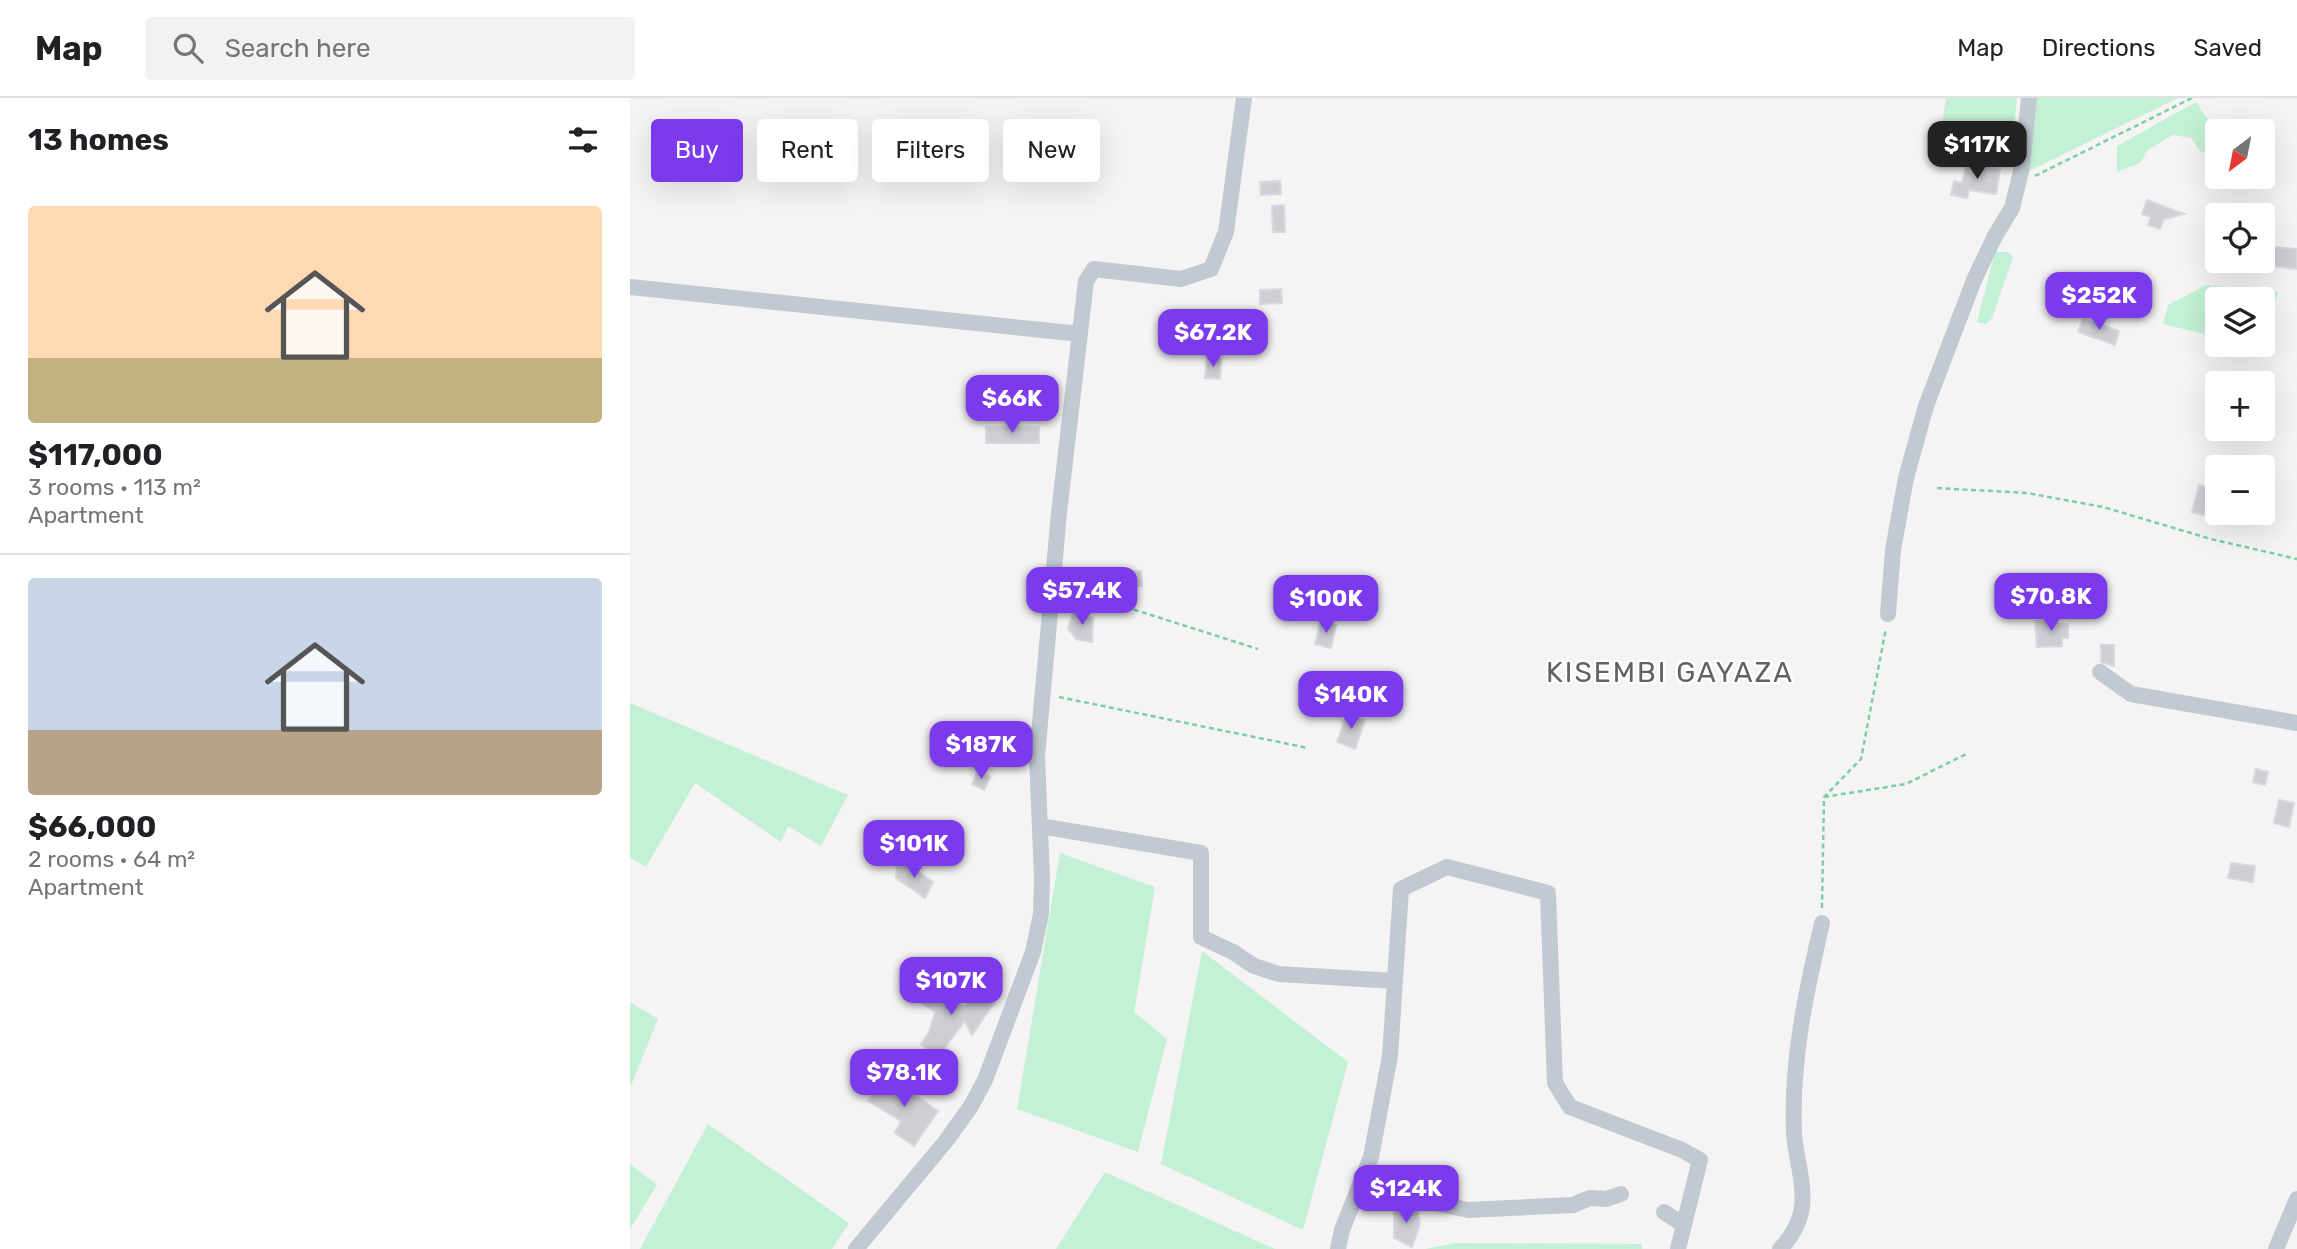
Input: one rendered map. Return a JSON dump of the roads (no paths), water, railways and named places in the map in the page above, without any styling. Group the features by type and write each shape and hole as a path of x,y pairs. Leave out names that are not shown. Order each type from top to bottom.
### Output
{"street":[{"path":"856,1249 946,1141 971,1106 985,1080 1033,952 1041,914 1042,878 1037,756 1086,281 1094,269 1181,279 1211,269 1226,232 1244,98"},
{"path":"1888,614 1895,538 1906,478 1926,406 1975,279 1995,236 2012,208 2018,184 2029,98"},
{"path":"630,287 1080,334"},
{"path":"2100,673 2131,694 2297,723"},
{"path":"1040,826 1201,853 1202,937 1254,966 1279,974 1395,981"},
{"path":"1338,1249 1342,1230 1371,1157 1390,1056 1401,889 1447,867 1548,893 1555,1083 1570,1107 1682,1150 1700,1160 1678,1249"},
{"path":"1780,1249 1799,1222 1802,1206 1802,1184 1794,1133 1796,1072 1800,1022 1822,923"},
{"path":"1357,1192 1397,1195 1468,1210 1573,1205 1590,1198 1606,1199 1621,1194"},
{"path":"2276,1249 2297,1199"},
{"path":"1664,1212 1684,1225"}],"district":[{"name":"KISEMBI GAYAZA","path":"1670,672"}]}
